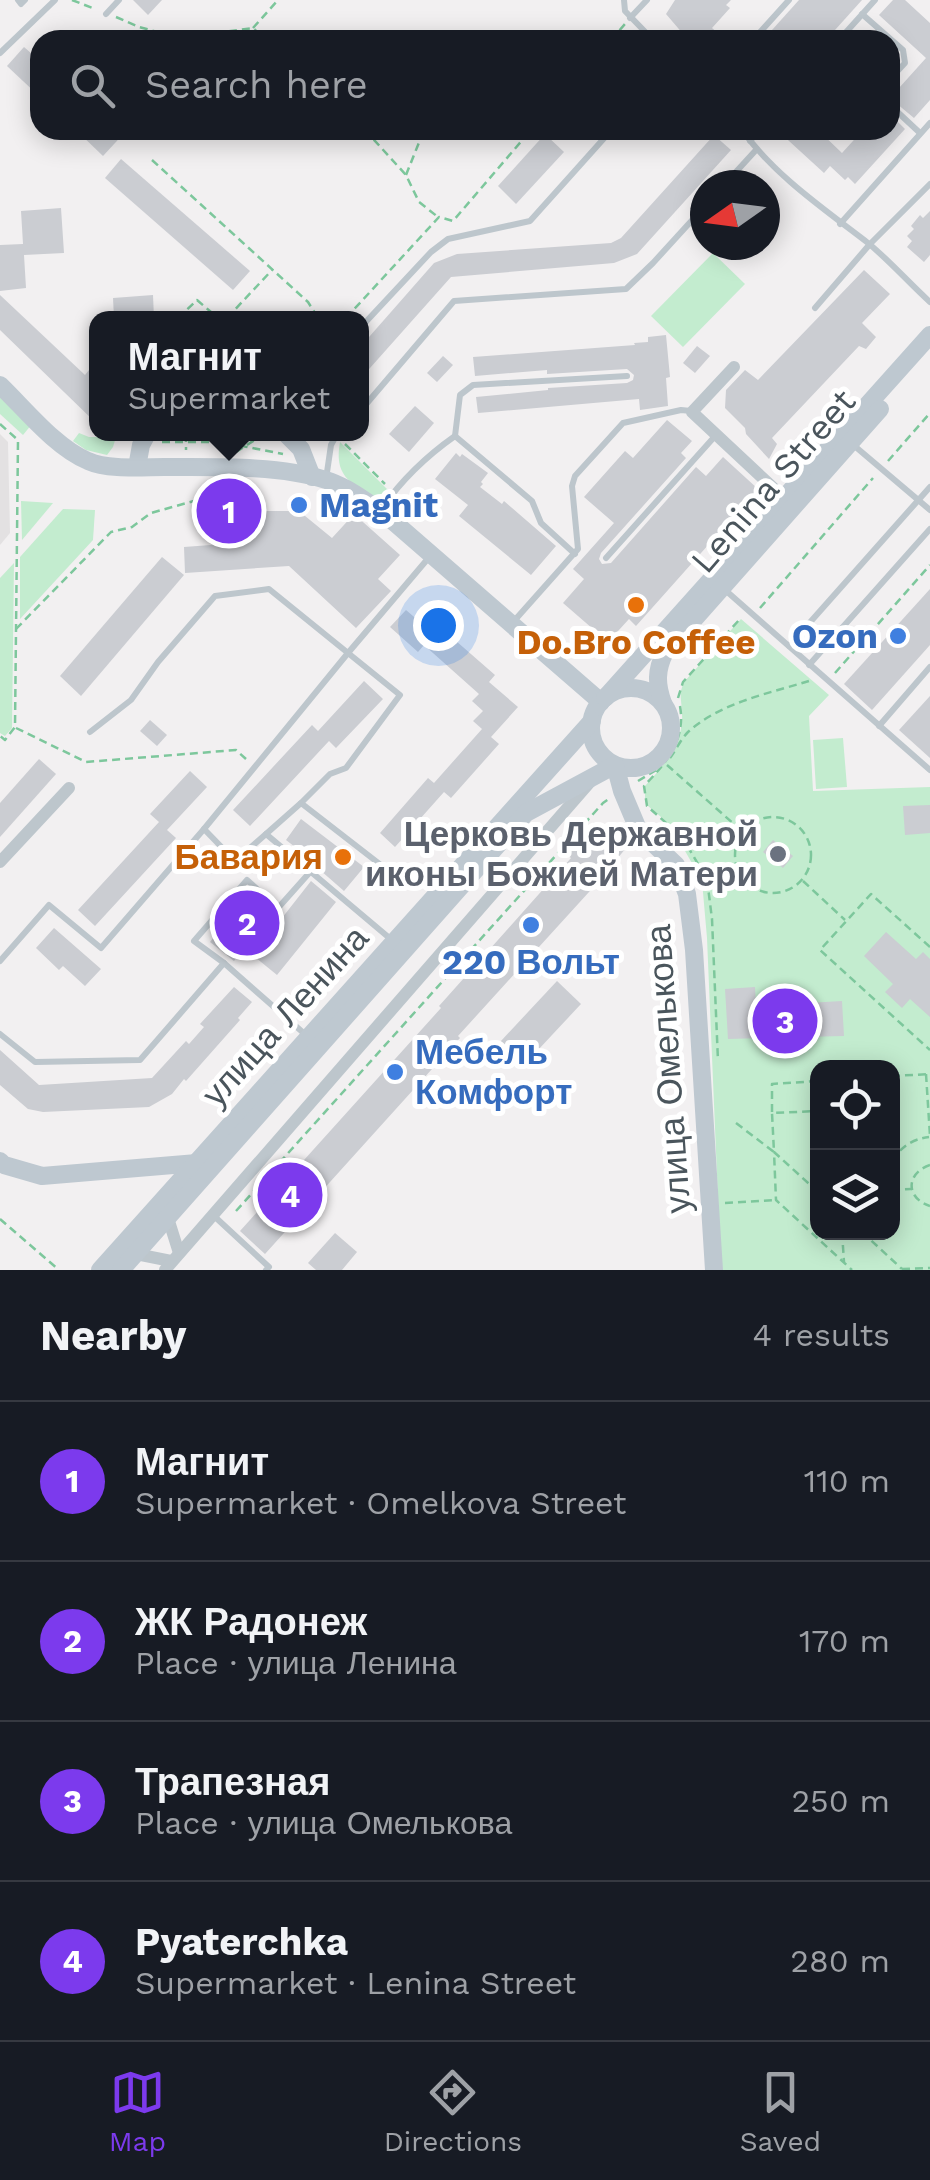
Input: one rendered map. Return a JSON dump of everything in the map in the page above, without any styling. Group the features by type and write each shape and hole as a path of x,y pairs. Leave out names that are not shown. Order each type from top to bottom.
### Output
{"street":[{"path":"122,1270 522,808 592,720 603,700 930,336"},
{"name":"Lenina Street","path":"663,704 657,676 665,652 930,352"},
{"path":"734,367 692,412 784,498"},
{"path":"0,385 62,445 89,462 284,472 348,490 380,510 603,700"},
{"path":"136,467 143,441"},
{"path":"293,441 319,479"},
{"path":"592,720 591,734 596,747 615,766 642,768 664,752 672,728 663,704 653,694 628,688 603,700"},
{"path":"522,808 615,766"},
{"name":"улица Омелькова","path":"615,766 638,829 676,865 688,894 714,1270"},
{"path":"172,1261 218,1219 594,778"},
{"path":"0,862 70,788"},
{"name":"улица Ленина","path":"100,1270 394,942 522,808"},
{"path":"0,1161 42,1176 197,1163"},
{"path":"168,1218 172,1261"},
{"path":"136,1254 172,1261"}],"lane":[{"path":"18,0 21,4 25,0"},
{"path":"0,53 55,0"},
{"path":"106,14 119,0"},
{"path":"624,0 625,11 643,30"},
{"path":"630,18 646,0"},
{"path":"762,30 790,0"},
{"path":"848,30 875,0"},
{"path":"862,14 881,30"},
{"path":"900,47 905,63 900,68"},
{"path":"900,114 920,133"},
{"path":"840,224 930,123"},
{"path":"369,318 448,239 530,221 603,140"},
{"path":"750,141 840,224 870,244 929,298"},
{"path":"738,170 756,150"},
{"path":"815,308 870,244 930,184"},
{"path":"369,402 454,301 626,289 690,222"},
{"path":"380,510 437,448 455,436 460,394 473,385 627,376"},
{"path":"512,624 578,555 572,486 575,476 624,422 681,410 692,412"},
{"path":"606,558 716,434"},
{"path":"455,436 532,501 541,523 578,555"},
{"path":"319,479 334,441"},
{"path":"850,443 930,510"},
{"path":"788,646 930,487"},
{"path":"809,664 930,528"},
{"path":"0,961 49,906 100,948 431,555"},
{"path":"723,588 929,769"},
{"path":"90,732 130,700 215,596 270,589 400,695 346,768 330,774 234,861 204,828"},
{"path":"879,726 930,667"},
{"path":"301,803 408,886"},
{"path":"266,834 394,942"},
{"path":"308,1037 194,941 248,880 278,908 311,872"},
{"path":"0,1034 34,1062 140,1060 224,963"},
{"path":"218,1219 268,1267 266,1270"}],"path":[{"path":"72,0 153,30"},
{"path":"238,30 253,28 278,0"},
{"path":"374,140 406,175 418,202 439,218 453,220 522,140"},
{"path":"406,175 420,140"},
{"path":"152,160 314,311"},
{"path":"353,311 439,218"},
{"path":"234,311 273,269"},
{"path":"185,311 197,300 210,311"},
{"path":"218,1219 603,802 666,764 680,733 678,695 683,682 739,619 758,611 930,413"},
{"path":"0,424 18,440 15,727 6,740 0,736"},
{"path":"153,441 221,442 304,458"},
{"path":"221,442 227,459 253,441"},
{"path":"343,441 393,492"},
{"path":"16,628 111,532 132,527 151,513 208,497 218,467"},
{"path":"718,1075 707,879 682,837 647,806 644,786 666,764 686,734 710,716 825,679 930,565"},
{"path":"15,727 86,762 236,750 255,766"},
{"path":"666,764 742,832"},
{"path":"765,818 784,818 800,827 812,852 809,870 790,890 772,894 755,888 741,876 735,858 742,832 765,818"},
{"path":"802,880 846,921"},
{"path":"930,947 871,894 820,950 930,1050"},
{"path":"900,1076 928,1074 930,1136 900,1151"},
{"path":"810,1082 772,1084 776,1200 852,1270"},
{"path":"772,1114 810,1112"},
{"path":"736,1123 810,1185"},
{"path":"930,1165 915,1174 912,1190 920,1202 930,1206"},
{"path":"900,1190 912,1190"},
{"path":"723,1194 723,1204 776,1200"},
{"path":"0,1219 59,1270"},
{"path":"842,1240 844,1264"},
{"path":"870,1240 902,1270 930,1268"}],"shaded area":[{"path":"0,434 8,442 10,533 0,545"}],"green space":[{"path":"706,260 720,260 745,284 683,347 651,316"},
{"path":"0,394 32,424 23,435 0,414"},
{"path":"79,433 89,437 89,441 115,441 107,455 86,450 73,441"},
{"path":"340,442 389,491 374,498 345,476 339,462"},
{"path":"21,501 53,503 22,540"},
{"path":"63,509 95,510 93,540 20,619 20,557"},
{"path":"14,563 12,728 5,736 0,733 0,578"},
{"path":"741,619 829,695 809,716 813,791 930,787 930,1270 721,1270 702,881 680,842 645,799 645,786 680,735 684,682"},
{"path":"843,738 847,787 816,789 813,740"}],"building":[{"path":"133,0 162,0 148,15"},
{"path":"675,0 731,0 726,5 730,8 712,28 714,30 680,30 666,14"},
{"path":"799,0 862,0 835,30 772,30"},
{"path":"893,0 905,0 930,23 930,100 914,118 900,106 900,87 926,58 900,30 879,15"},
{"path":"24,47 30,52 30,88 7,66"},
{"path":"86,140 118,140 103,156"},
{"path":"540,140 551,140 564,152 516,204 498,186"},
{"path":"709,140 720,140 731,150 713,170 690,170 690,195 637,254 614,263 451,277 369,369 369,337 434,263 457,254 611,243 621,238"},
{"path":"788,140 828,140 842,153 854,140 895,140 855,184 830,166 824,173"},
{"path":"121,159 250,271 233,290 105,178"},
{"path":"61,208 64,253 24,255 26,288 0,291 0,245 23,244 21,211"},
{"path":"930,211 930,255 924,262 907,247 912,241 907,236 920,215 923,218"},
{"path":"864,270 890,294 862,323 876,337 866,349 859,346 772,438 777,444 769,459 725,408 726,390 745,370 758,380"},
{"path":"0,295 85,375 89,370 89,416 0,330"},
{"path":"153,295 154,311 114,311 113,298"},
{"path":"666,335 668,406 640,410 639,399 478,413 476,397 627,383 634,375 627,369 475,376 473,357 635,345 648,342 648,337"},
{"path":"697,346 710,356 695,373 683,363"},
{"path":"443,356 453,365 437,382 427,373"},
{"path":"415,406 434,423 409,452 389,434"},
{"path":"667,420 692,441 681,453 686,458 601,553 602,564 611,563 696,467 706,476 723,457 758,489 636,626 629,619 608,642 563,603 584,579 573,569 614,523 584,497 625,451 633,458"},
{"path":"456,453 488,473 480,487 502,504 504,501 556,546 531,575 459,516 468,505 435,479"},
{"path":"266,511 299,511 332,538 354,514 400,555 378,579 391,591 356,628 289,566 185,573 184,547 224,544 222,519"},
{"path":"162,557 184,575 81,696 60,676"},
{"path":"930,589 930,645 872,710 844,684"},
{"path":"406,610 434,634 440,627 495,675 489,682 518,707 491,737 499,744 451,798 444,792 395,847 380,833 428,778 434,783 482,729 473,721 483,711 472,701 479,694 424,645 418,652 390,627"},
{"path":"364,681 383,699 336,748 329,741 250,826 233,810 312,725 318,731"},
{"path":"930,696 930,758 899,730"},
{"path":"150,720 167,735 157,746 140,731"},
{"path":"39,759 56,774 0,837 0,803"},
{"path":"190,771 207,787 167,830 176,838 95,926 78,910 159,822 150,814"},
{"path":"930,805 930,833 905,835 903,806"},
{"path":"301,819 364,867 344,891 286,840"},
{"path":"594,822 626,848 265,1254 240,1231 571,858 567,855"},
{"name":"Церковь Державной иконы Божией Матери","path":"773,840 793,856 783,868 763,852"},
{"path":"311,881 336,902 277,975 244,948 234,961 210,942 250,892 282,918"},
{"path":"54,928 101,969 85,986 63,966 59,970 36,948"},
{"path":"886,932 916,959 923,952 930,959 930,1017 910,999 902,1008 885,992 893,984 864,956"},
{"path":"557,981 581,1004 524,1065 500,1042"},
{"path":"234,987 252,1002 240,1020 186,1081 149,1107 43,1112 28,1109 0,1085 0,1050 39,1085 152,1078 186,1041 189,1044 204,1027 200,1024"},
{"path":"755,987 756,1006 842,1001 844,1036 728,1039 725,989"},
{"path":"335,1233 357,1252 342,1270 316,1270 308,1263"}],"place":[{"name":"Magnit","path":"299,505"},
{"name":"Магнит","path":"229,511"},
{"name":"Do.Bro Coffee","path":"636,605"},
{"name":"Ozon","path":"898,636"},
{"name":"Церковь Державной иконы Божией Матери","path":"778,854"},
{"name":"Бавария","path":"343,857"},
{"name":"ЖК Радонеж","path":"247,923"},
{"name":"220 Вольт","path":"531,925"},
{"name":"Трапезная","path":"785,1021"},
{"name":"Мебель Комфорт","path":"395,1072"},
{"name":"Pyaterchka","path":"290,1195"}]}
